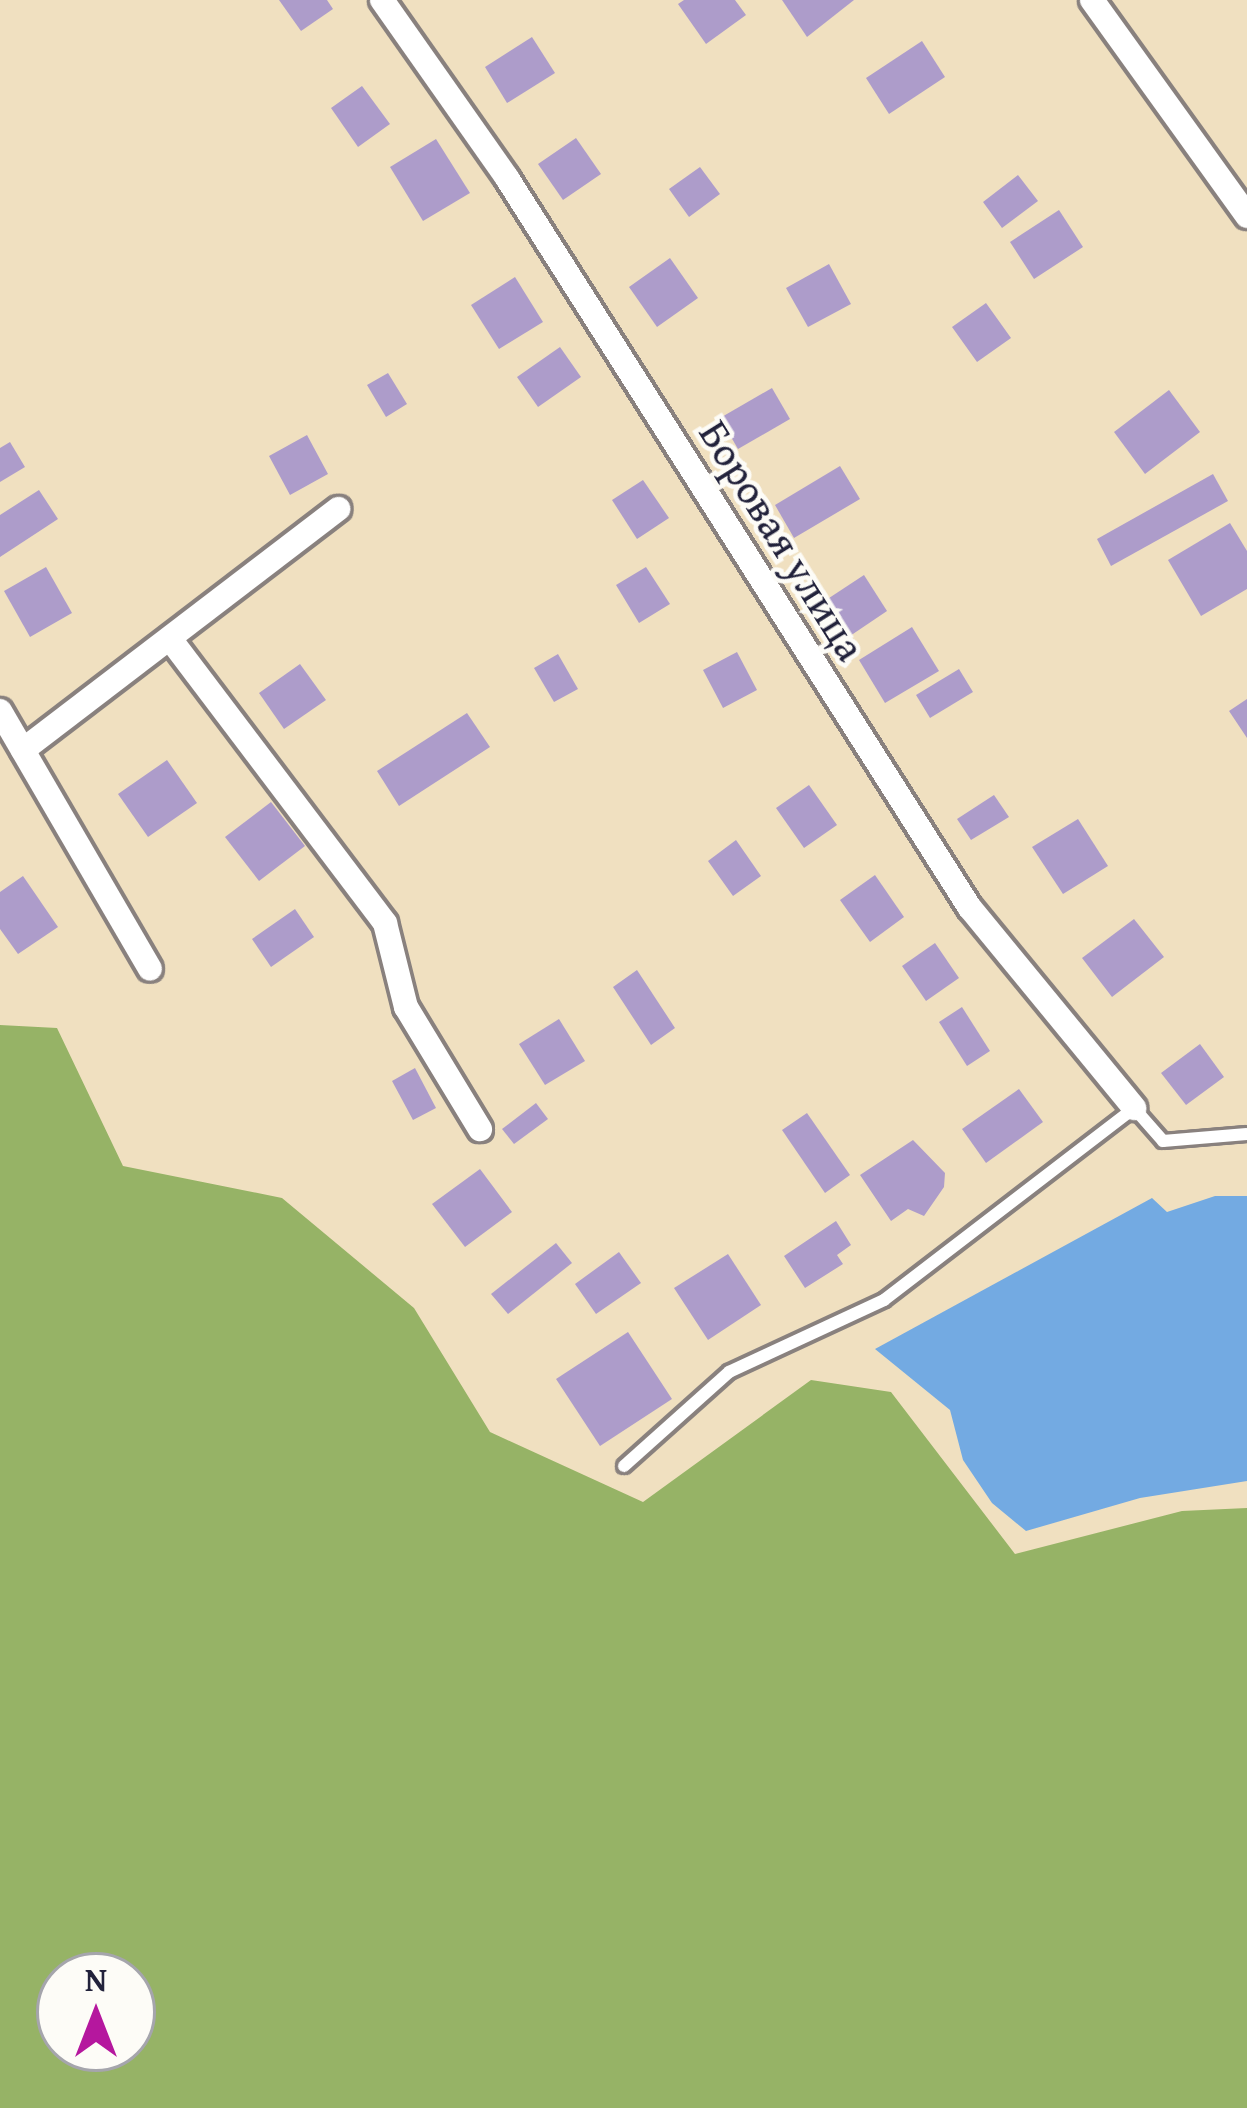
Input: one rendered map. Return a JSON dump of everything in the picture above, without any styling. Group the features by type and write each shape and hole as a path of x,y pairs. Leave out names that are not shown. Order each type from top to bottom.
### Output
{"street":[{"name":"Боровая улица","path":"382,0 507,178 970,908 1134,1108"},
{"path":"1092,0 1247,215"},
{"path":"23,750 338,509"},
{"path":"171,640 385,923 406,1007 480,1129"},
{"path":"0,712 150,969"}],"lane":[{"path":"624,1466 729,1372 884,1300 1134,1108 1163,1141 1247,1135"}],"green space":[{"path":"0,1025 57,1028 123,1166 282,1198 414,1308 490,1432 643,1502 811,1380 891,1392 1015,1554 1182,1511 1247,1508 1247,2108 0,2108"}],"water":[{"path":"1215,1196 1247,1196 1247,1481 1140,1498 1026,1531 992,1503 963,1460 950,1410 875,1349 1152,1198 1167,1212"}],"building":[{"path":"279,0 327,0 333,9 301,31"},
{"path":"735,0 746,15 706,44 678,4"},
{"path":"782,0 854,0 807,37"},
{"path":"532,37 555,73 507,103 485,67"},
{"path":"922,41 945,77 889,114 866,78"},
{"path":"362,86 390,124 358,147 331,108"},
{"path":"576,138 601,174 563,200 538,164"},
{"path":"436,139 470,193 423,221 390,167"},
{"path":"700,167 720,194 689,217 669,189"},
{"path":"1018,175 1038,201 1002,228 983,202"},
{"path":"1059,210 1083,247 1034,279 1010,242"},
{"path":"670,258 698,298 657,327 629,287"},
{"path":"829,264 851,304 808,327 786,288"},
{"path":"515,277 543,322 499,349 471,305"},
{"path":"986,303 1011,338 977,362 952,327"},
{"path":"560,347 581,377 538,407 517,377"},
{"path":"388,373 407,404 386,417 367,385"},
{"path":"772,388 790,419 738,449 720,418"},
{"path":"1169,390 1200,432 1145,474 1114,432"},
{"path":"307,435 328,474 290,495 269,456"},
{"path":"10,442 25,467 0,482 0,448"},
{"path":"840,466 860,499 794,538 775,505"},
{"path":"1213,474 1228,501 1111,566 1097,539"},
{"path":"643,480 669,518 637,539 612,500"},
{"path":"39,490 58,519 0,557 0,515"},
{"path":"1230,523 1247,551 1247,589 1201,616 1168,560"},
{"path":"46,567 72,613 30,637 4,591"},
{"path":"646,567 670,604 639,623 616,585"},
{"path":"864,575 887,611 847,638 823,602"},
{"path":"912,627 939,671 885,703 859,660"},
{"path":"737,652 757,690 723,708 703,670"},
{"path":"558,654 578,689 554,702 534,668"},
{"path":"300,664 326,700 284,729 259,693"},
{"path":"959,669 973,692 930,718 916,695"},
{"path":"1247,699 1247,738 1229,711"},
{"path":"467,713 490,747 399,806 377,771"},
{"path":"167,760 197,803 148,837 118,794"},
{"path":"809,785 837,825 804,848 776,808"},
{"path":"994,795 1009,817 971,840 957,819"},
{"path":"271,802 305,846 259,881 225,837"},
{"path":"1078,819 1108,866 1063,894 1032,847"},
{"path":"736,840 761,876 733,896 708,861"},
{"path":"875,875 904,917 870,942 840,900"},
{"path":"23,876 58,927 18,954 0,929 0,892"},
{"path":"295,909 314,937 271,967 252,939"},
{"path":"1134,919 1164,957 1112,997 1082,958"},
{"path":"935,943 959,978 926,1001 902,966"},
{"path":"637,970 675,1028 651,1045 613,987"},
{"path":"962,1007 990,1051 967,1066 939,1022"},
{"path":"559,1019 585,1061 545,1085 519,1044"},
{"path":"1200,1044 1224,1077 1186,1105 1161,1073"},
{"path":"415,1068 436,1108 413,1120 392,1081"},
{"path":"1019,1089 1043,1122 986,1163 962,1129"},
{"path":"536,1103 548,1119 514,1144 502,1129"},
{"path":"807,1113 850,1175 825,1193 782,1130"},
{"path":"913,1140 945,1173 944,1187 924,1216 908,1209 891,1221 860,1175"},
{"path":"480,1169 512,1212 465,1247 432,1204"},
{"path":"836,1221 851,1245 837,1255 843,1264 805,1288 784,1256"},
{"path":"556,1243 572,1263 508,1314 491,1294"},
{"path":"619,1252 641,1283 596,1314 575,1284"},
{"path":"728,1254 761,1305 708,1340 674,1288"},
{"path":"628,1332 672,1399 600,1446 556,1379"}]}
